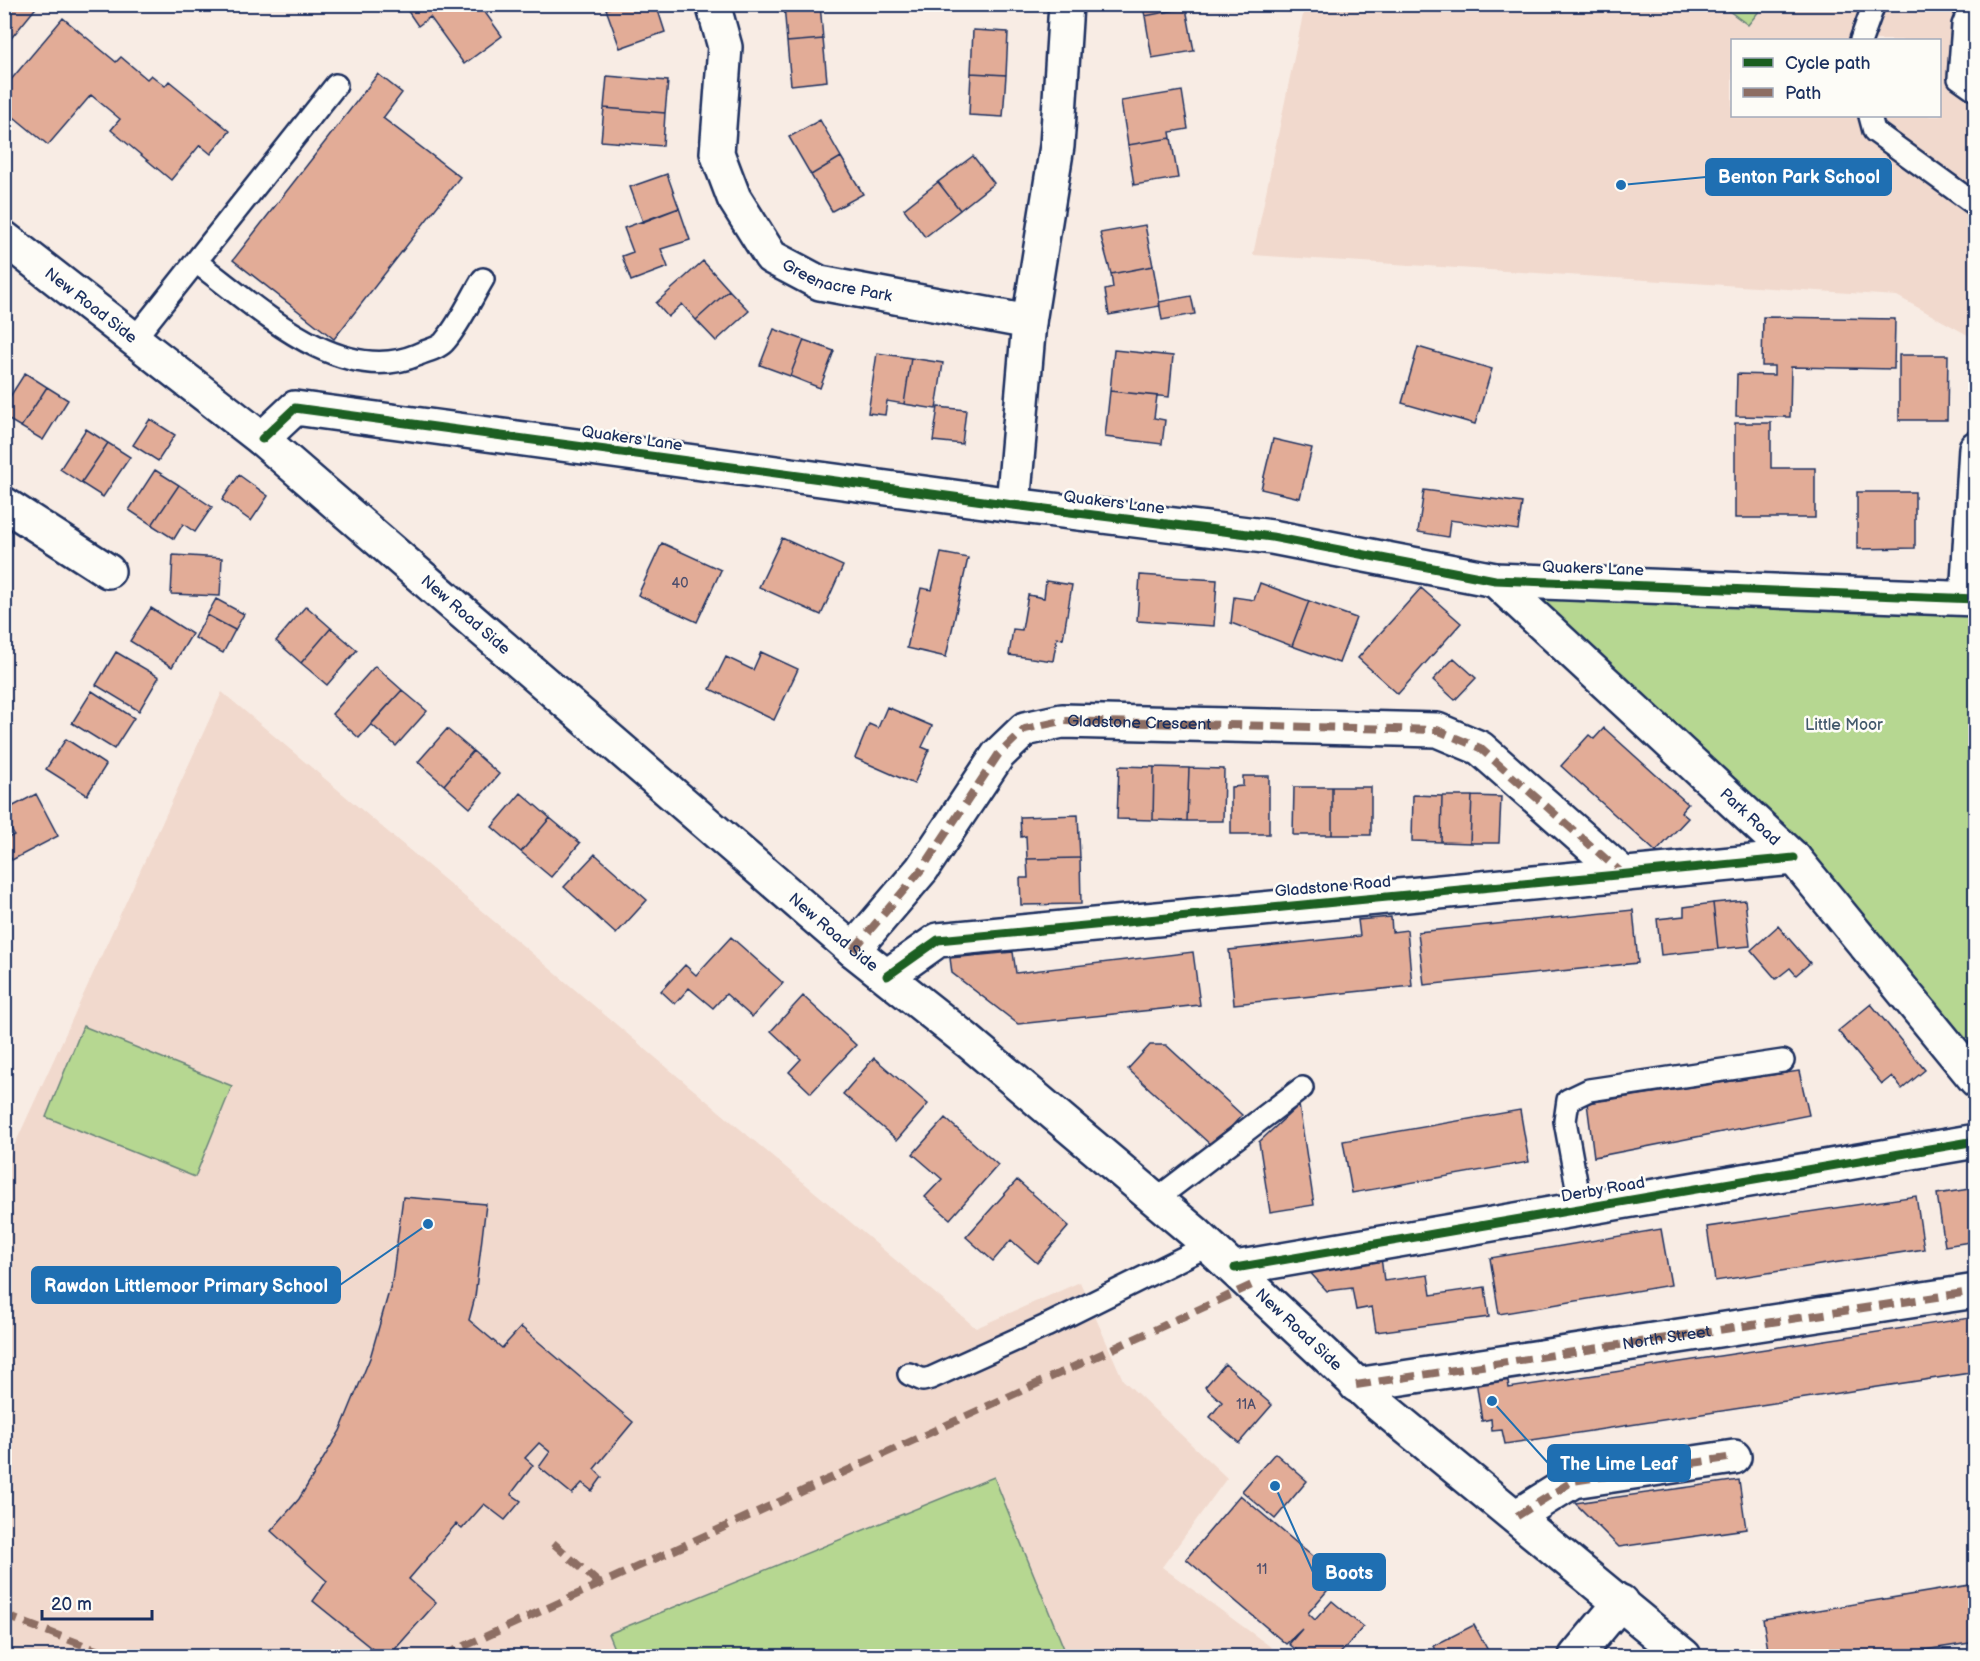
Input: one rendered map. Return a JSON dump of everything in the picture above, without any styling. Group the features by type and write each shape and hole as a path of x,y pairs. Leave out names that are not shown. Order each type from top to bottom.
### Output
{"street":[{"name":"Greenacre Park","path":"713,4 725,47 717,153 734,198 771,256 820,283 1029,322"},
{"path":"1013,505 1029,322 1058,146 1066,4"},
{"name":"New Road Side","path":"4,238 262,439 853,950 1209,1245 1356,1385 1622,1602 1684,1656"},
{"name":"Quakers Lane","path":"262,439 295,408 1013,505 1272,537 1495,580 1971,599"},
{"path":"1971,599 1976,448"},
{"path":"4,504 108,571"},
{"name":"Park Road","path":"1495,580 1794,858 1976,1080"},
{"name":"Gladstone Crescent","path":"853,950 922,869 998,755 1025,729 1062,721 1437,730 1480,748 1623,874"},
{"name":"Gladstone Road","path":"886,976 938,940 1794,858"},
{"name":"Derby Road","path":"1235,1268 1976,1141"},
{"name":"North Street","path":"1356,1385 1976,1291"},
{"path":"1517,1516 1573,1481 1734,1457"},
{"path":"1576,1656 1622,1602"}],"lane":[{"path":"1861,39 1874,4"},
{"path":"1971,4 1963,26 1959,78 1976,90"},
{"path":"135,338 336,85"},
{"path":"1870,117 1874,131 1976,205"},
{"path":"196,262 292,333 326,352 355,362 380,362 411,357 444,343 483,279"},
{"path":"1581,1209 1565,1121 1568,1100 1589,1090 1783,1061"},
{"path":"1155,1200 1302,1088"},
{"path":"909,1374 923,1380 931,1378 1046,1326 1209,1245"}],"shaded area":[{"path":"1305,5 1975,5 1975,339 1897,296 1253,255"},
{"path":"222,692 976,1328 1080,1282 1123,1380 1227,1478 1162,1567 1283,1656 5,1656 5,1166"}],"green space":[{"path":"1721,5 1764,5 1748,25"},
{"name":"Little Moor","path":"1495,580 1975,599 1975,1080 1794,858"},
{"path":"83,1026 232,1086 195,1177 46,1117"},
{"path":"994,1477 1067,1656 617,1656 608,1634"}],"building":[{"path":"4,4 39,4 4,47"},
{"path":"403,4 479,4 502,36 464,64 430,17 418,26"},
{"path":"619,4 656,4 665,32 620,48 606,9"},
{"path":"784,4 820,4 823,39 787,42"},
{"path":"1142,4 1185,4 1186,8 1145,16"},
{"path":"1186,8 1194,51 1152,58 1145,16"},
{"path":"63,18 116,62 121,57 147,79 151,75 165,86 169,81 230,131 211,154 200,145 171,180 111,130 120,119 91,95 48,145 4,109 4,88"},
{"path":"973,30 1008,32 1006,75 971,73"},
{"path":"823,39 827,81 791,85 787,42"},
{"path":"971,73 1006,75 1003,117 969,115"},
{"path":"378,74 402,93 383,118 460,177 334,339 233,260"},
{"path":"607,76 668,81 665,113 604,108"},
{"path":"1182,91 1188,129 1170,132 1171,138 1128,145 1121,101"},
{"path":"604,108 665,113 663,146 601,141"},
{"path":"820,120 841,157 811,175 789,137"},
{"path":"1171,138 1178,178 1134,185 1128,145"},
{"path":"973,156 994,183 960,210 938,182"},
{"path":"841,157 863,194 832,211 811,175"},
{"path":"667,174 679,208 643,222 630,187"},
{"path":"938,182 960,210 925,237 904,209"},
{"path":"679,208 690,240 661,249 668,267 631,281 622,256 633,252 624,228"},
{"path":"1145,225 1153,266 1111,274 1100,233"},
{"path":"703,261 729,290 696,320 682,304 668,317 656,303"},
{"path":"1153,266 1160,306 1109,315 1105,290 1113,288 1111,274"},
{"path":"729,290 749,311 716,341 696,320"},
{"path":"1191,296 1195,314 1162,320 1159,302"},
{"path":"1763,317 1895,319 1894,369 1791,367 1790,417 1736,416 1737,374 1774,375 1774,366 1762,366"},
{"path":"774,329 804,340 790,376 760,365"},
{"path":"804,340 834,351 820,388 790,376"},
{"path":"1418,347 1492,369 1475,424 1402,403"},
{"path":"1114,350 1173,356 1169,397 1110,391"},
{"path":"877,353 911,358 904,404 887,401 885,415 868,413"},
{"path":"1899,355 1948,355 1947,420 1899,420"},
{"path":"911,358 943,363 936,409 904,404"},
{"path":"25,373 47,387 21,427 4,417 4,406"},
{"path":"47,387 68,400 43,440 21,427"},
{"path":"1110,391 1157,396 1154,418 1165,420 1162,444 1105,437"},
{"path":"938,407 966,410 962,444 933,441"},
{"path":"150,419 175,435 158,461 133,445"},
{"path":"1735,423 1771,423 1771,468 1815,468 1815,518 1735,518"},
{"path":"86,429 108,443 81,483 60,469"},
{"path":"1273,439 1312,448 1300,498 1261,489"},
{"path":"108,443 130,457 103,497 81,483"},
{"path":"155,470 179,485 152,525 129,510"},
{"path":"239,475 268,496 251,521 222,500"},
{"path":"179,485 212,507 195,532 183,524 174,539 152,525"},
{"path":"1424,490 1522,503 1518,530 1450,520 1448,537 1418,532"},
{"path":"1857,492 1915,492 1915,548 1857,549"},
{"path":"782,538 843,566 821,615 759,587"},
{"path":"662,543 721,570 697,622 638,595"},
{"path":"941,553 968,558 946,657 907,648 921,588 932,590"},
{"path":"173,555 222,558 220,596 171,594"},
{"path":"1140,575 1217,580 1214,626 1137,621"},
{"path":"1046,581 1072,585 1063,639 1057,638 1053,661 1009,655 1013,629 1022,630 1028,595 1044,598"},
{"path":"1260,583 1309,601 1292,646 1231,623 1234,597 1254,600"},
{"path":"1421,588 1461,623 1398,694 1358,658"},
{"path":"216,599 244,614 235,630 207,615"},
{"path":"1309,601 1356,618 1339,663 1292,646"},
{"path":"306,606 331,628 301,663 276,641"},
{"path":"151,608 192,634 172,667 130,641"},
{"path":"207,615 235,630 223,653 195,638"},
{"path":"331,628 357,650 327,685 301,663"},
{"path":"116,652 159,677 139,711 96,685"},
{"path":"761,652 798,669 774,720 710,689 726,657 753,670"},
{"path":"1454,658 1476,678 1455,700 1433,680"},
{"path":"375,666 402,690 359,738 332,714"},
{"path":"402,690 427,711 396,746 371,724"},
{"path":"92,691 134,718 114,749 72,723"},
{"path":"887,707 932,726 922,747 929,750 914,784 855,758 869,724 878,728"},
{"path":"1604,728 1688,804 1681,812 1688,818 1656,852 1561,766 1589,735 1594,739"},
{"path":"447,729 473,751 444,785 418,762"},
{"path":"66,739 106,765 87,795 46,769"},
{"path":"473,751 499,774 470,808 444,785"},
{"path":"1119,766 1154,767 1153,820 1117,819"},
{"path":"1154,767 1189,768 1187,821 1153,820"},
{"path":"1189,768 1224,769 1223,821 1187,821"},
{"path":"1243,776 1269,776 1269,834 1231,834 1231,787 1243,786"},
{"path":"1294,787 1332,787 1332,835 1293,835"},
{"path":"1332,787 1371,787 1371,835 1332,835"},
{"path":"521,793 550,818 521,852 492,827"},
{"path":"36,794 58,836 12,860 4,846 4,840 14,835 4,817 4,811"},
{"path":"1413,795 1442,796 1441,842 1412,841"},
{"path":"1442,796 1472,796 1470,843 1441,842"},
{"path":"1472,796 1501,797 1499,843 1470,843"},
{"path":"1078,815 1080,858 1027,859 1026,836 1021,837 1020,817"},
{"path":"550,818 580,843 551,877 521,852"},
{"path":"595,854 647,900 616,934 564,887"},
{"path":"1080,858 1081,904 1021,905 1020,878 1028,878 1027,859"},
{"path":"1745,900 1750,946 1718,949 1713,903"},
{"path":"1713,903 1718,949 1661,955 1657,919 1684,916 1684,907"},
{"path":"1633,910 1638,963 1424,985 1418,932"},
{"path":"1391,917 1392,932 1407,930 1412,986 1234,1004 1229,950 1360,936 1358,920"},
{"path":"1778,926 1810,963 1796,975 1790,968 1776,979 1751,950"},
{"path":"731,937 783,983 752,1017 726,994 713,1008 689,988 675,1004 661,991 685,965 696,975"},
{"path":"1013,952 1016,973 1193,952 1200,1005 1018,1024 952,973 950,958"},
{"path":"803,996 856,1045 811,1093 789,1072 801,1059 771,1031"},
{"path":"1871,1004 1925,1070 1902,1089 1892,1076 1882,1084 1838,1031"},
{"path":"1150,1045 1166,1045 1242,1115 1213,1147 1128,1069"},
{"path":"874,1058 928,1104 897,1140 843,1094"},
{"path":"1799,1071 1809,1115 1594,1157 1587,1103"},
{"path":"1299,1105 1314,1205 1270,1212 1259,1142"},
{"path":"1520,1110 1529,1162 1352,1193 1343,1141"},
{"path":"945,1118 998,1165 950,1219 925,1197 942,1179 913,1154"},
{"path":"1017,1180 1069,1226 1037,1263 1011,1240 993,1261 966,1237"},
{"path":"1976,1188 1976,1241 1945,1246 1937,1194"},
{"path":"1916,1196 1924,1249 1715,1281 1707,1227"},
{"path":"403,1197 486,1204 475,1297 469,1320 502,1348 521,1327 633,1422 594,1469 602,1477 592,1491 582,1483 572,1494 539,1467 550,1452 539,1443 525,1458 533,1465 511,1494 521,1501 505,1520 484,1504 462,1529 456,1524 409,1579 436,1603 389,1656 381,1656 313,1601 327,1581 271,1531 299,1499 340,1431 370,1358 392,1281"},
{"path":"1661,1229 1671,1285 1499,1314 1490,1258"},
{"path":"1381,1257 1384,1281 1428,1275 1431,1295 1485,1287 1489,1317 1376,1332 1372,1307 1356,1310 1352,1288 1327,1291 1306,1268"},
{"path":"1976,1317 1976,1372 1505,1444 1502,1430 1492,1431 1491,1419 1482,1421 1475,1373 1506,1369 1509,1388"},
{"path":"1225,1364 1272,1405 1239,1443 1210,1417 1222,1402 1205,1387"},
{"path":"1275,1453 1307,1481 1275,1519 1242,1491"},
{"path":"1739,1480 1746,1529 1619,1547 1575,1503"},
{"path":"1240,1495 1338,1578 1308,1613 1315,1620 1332,1601 1363,1627 1338,1656 1304,1656 1289,1644 1302,1629 1286,1644 1186,1559"},
{"path":"1976,1584 1976,1642 1886,1656 1769,1656 1763,1619"},
{"path":"1474,1625 1491,1656 1438,1656 1433,1646"}],"marked path":[{"path":"853,950 922,869 998,755 1025,729 1062,721 1437,730 1480,748 1623,874"},
{"path":"443,1656 1252,1285"},
{"path":"1356,1385 1976,1291"},
{"path":"1517,1516 1573,1481 1734,1457"},
{"path":"553,1543 601,1585"},
{"path":"4,1615 112,1656"}],"cycle path":[{"path":"262,439 295,408 1013,505 1272,537 1495,580 1976,599"},
{"path":"887,976 938,940 1794,858"},
{"path":"1235,1268 1976,1141"}],"place":[{"name":"Benton Park School","path":"1621,185"},
{"name":"Rawdon Littlemoor Primary School","path":"428,1224"},
{"name":"The Lime Leaf","path":"1492,1401"},
{"name":"Boots","path":"1275,1486"}]}
